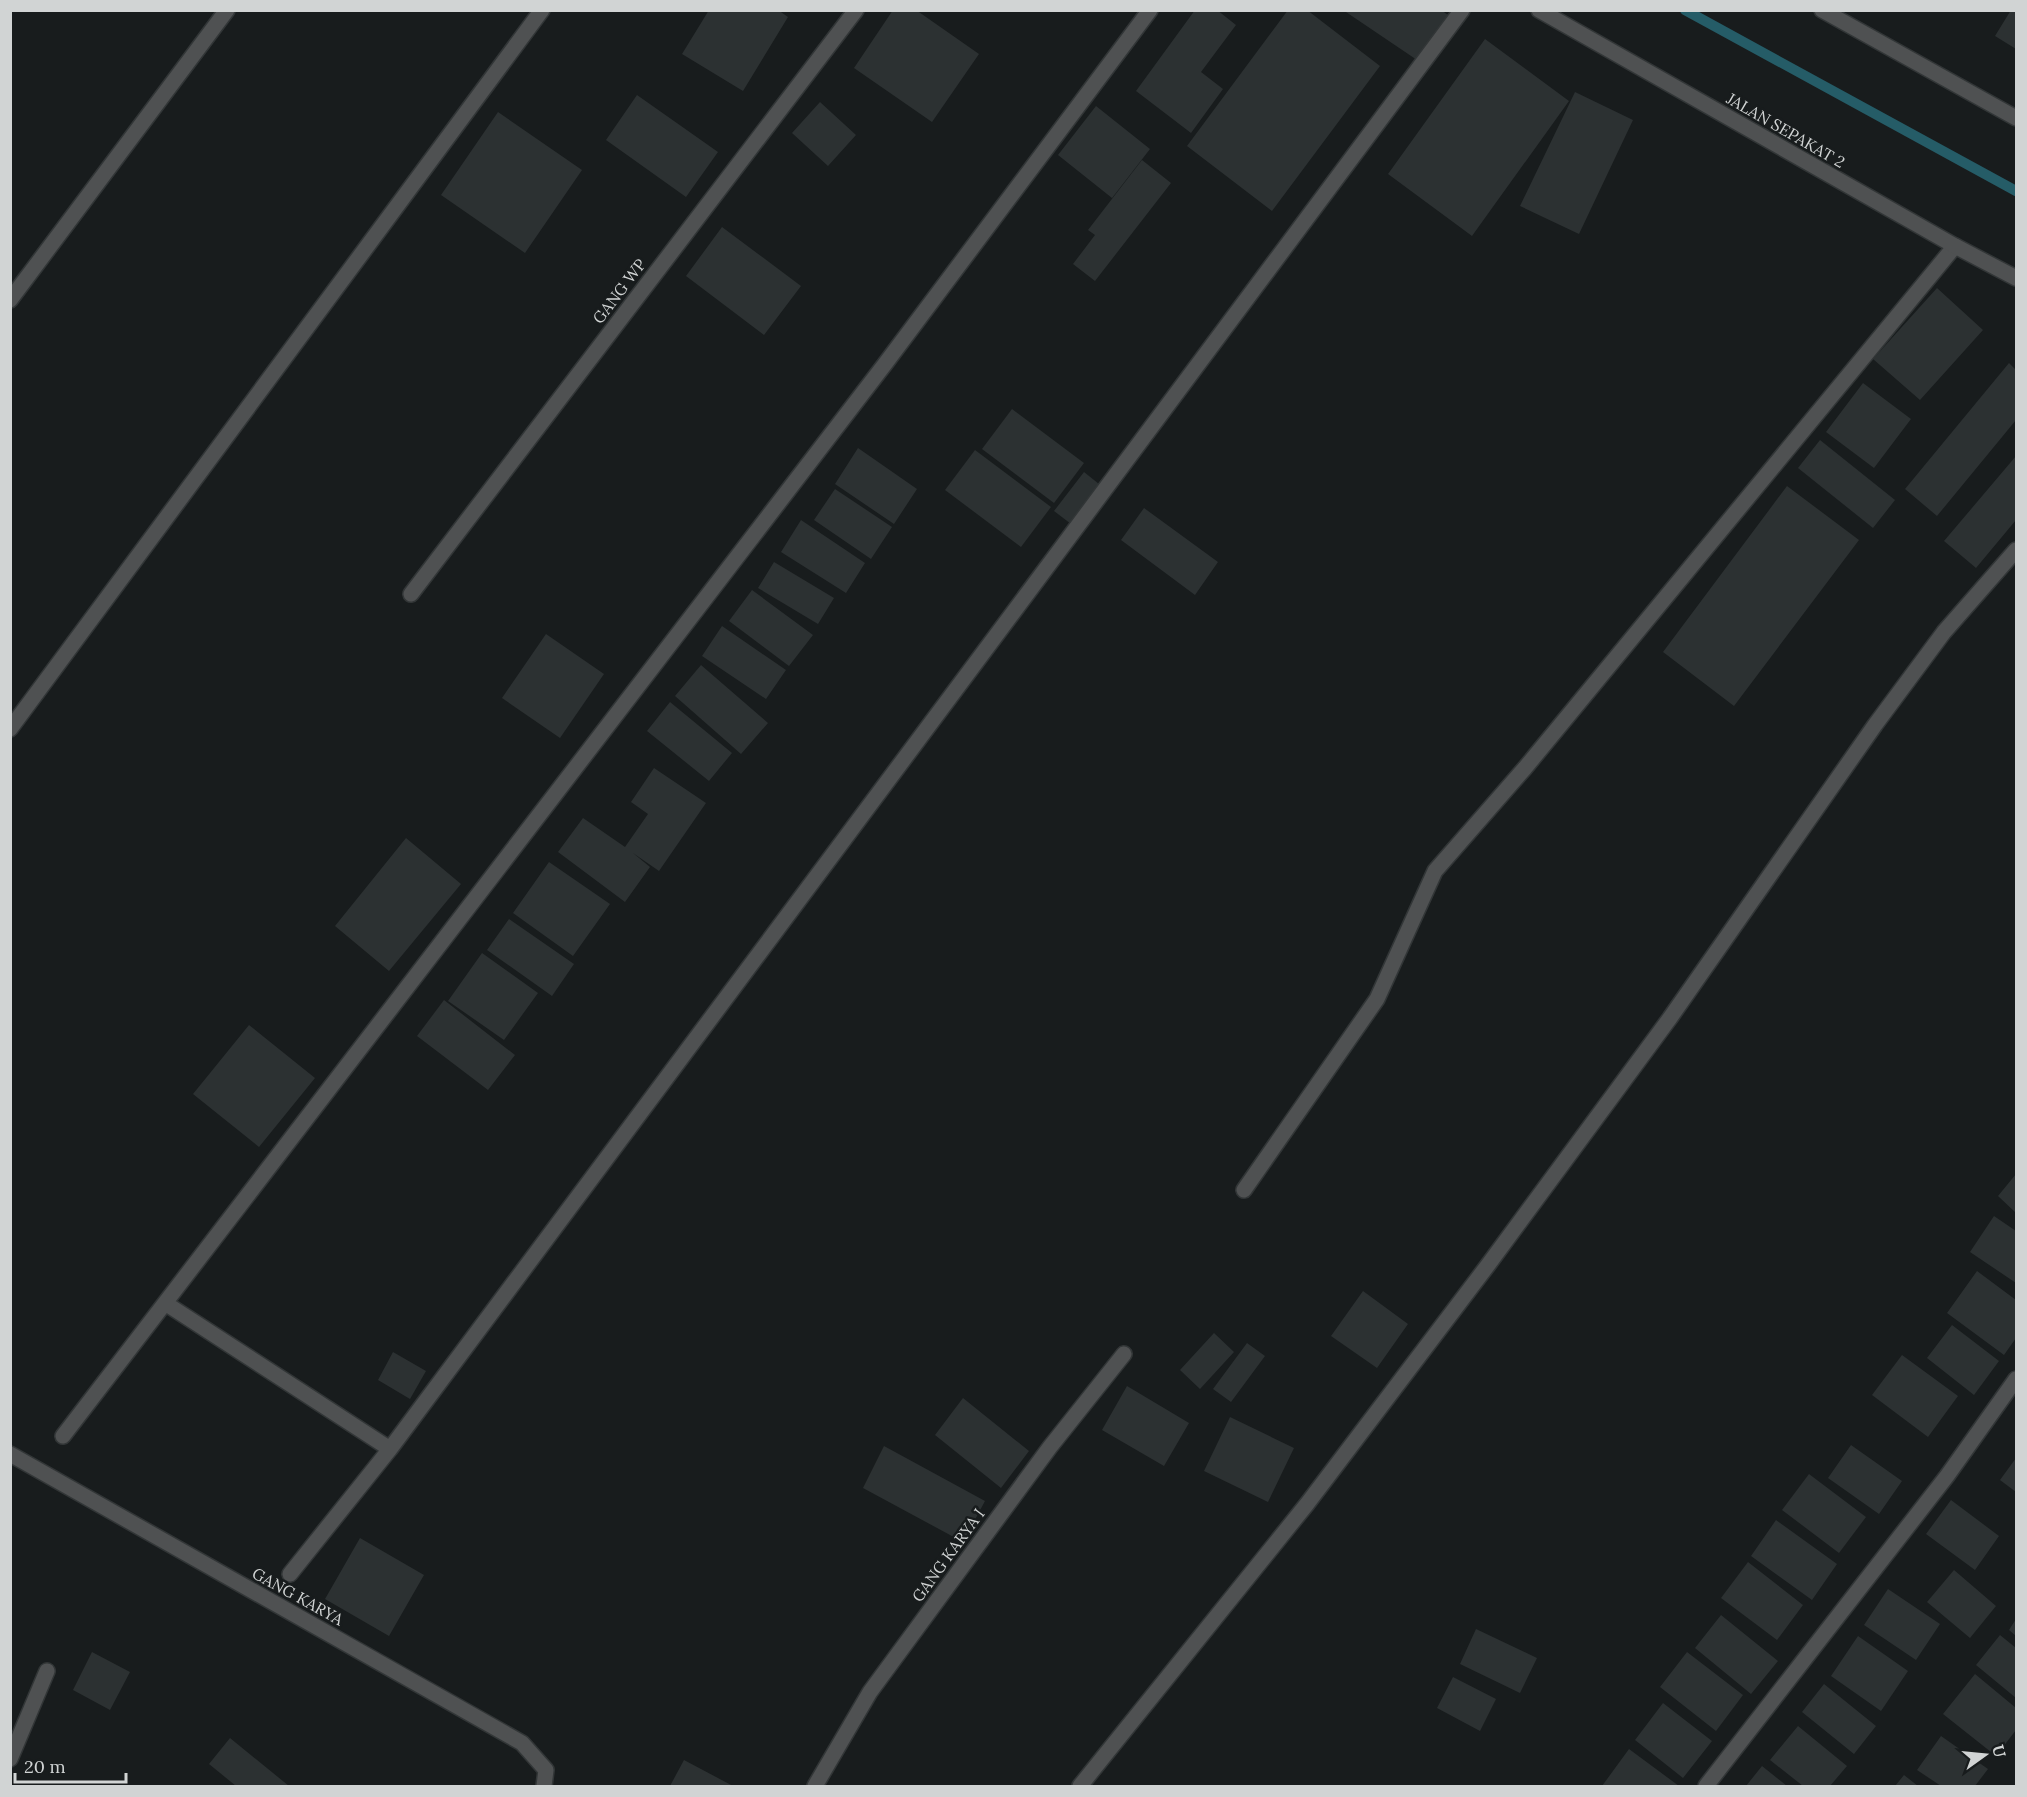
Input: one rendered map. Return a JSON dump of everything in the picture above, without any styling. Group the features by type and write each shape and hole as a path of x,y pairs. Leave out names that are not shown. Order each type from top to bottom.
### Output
{"street":[{"path":"10,300 227,10"},
{"path":"10,729 542,10"},
{"name":"GANG WP","path":"411,594 856,10"},
{"path":"63,1436 885,364 1150,10"},
{"path":"290,1574 499,1308 1462,10"},
{"name":"JALAN SEPAKAT 2","path":"1539,10 1955,246 2016,278"},
{"path":"1822,10 1849,17 2016,118"},
{"path":"1244,1190 1377,999 1435,871 1525,768 1955,246"},
{"path":"1080,1786 1307,1504 1488,1265 1670,1018 1875,725 1944,632 2016,550"},
{"path":"165,1303 390,1449"},
{"name":"GANG KARYA I","path":"815,1786 870,1692 1050,1447 1124,1354"},
{"path":"1706,1786 1947,1476 2016,1379"},
{"name":"GANG KARYA","path":"10,1454 522,1743 546,1770 544,1786"},
{"path":"10,1759 47,1671"}],"building":[{"path":"709,10 778,10 788,17 743,91 682,54"},
{"path":"893,10 916,10 979,54 932,122 854,68"},
{"path":"1195,10 1217,10 1236,25 1201,72 1223,89 1191,133 1136,91"},
{"path":"1288,10 1307,10 1380,66 1272,211 1187,146"},
{"path":"1343,10 1441,10 1448,15 1417,60"},
{"path":"2011,10 2016,10 2016,49 1995,36"},
{"path":"1485,39 1569,101 1472,236 1388,174"},
{"path":"1575,92 1633,120 1579,234 1520,206"},
{"path":"637,95 718,152 686,197 606,140"},
{"path":"820,102 856,135 828,166 792,133"},
{"path":"1096,106 1150,149 1112,198 1058,155"},
{"path":"498,112 582,170 525,253 441,195"},
{"path":"1142,160 1171,183 1095,281 1073,264 1095,235 1088,230"},
{"path":"722,227 801,286 764,335 686,276"},
{"path":"1937,288 1983,330 1920,400 1873,359"},
{"path":"2009,363 2016,370 2016,420 1937,516 1905,489"},
{"path":"1863,383 1911,419 1874,468 1826,432"},
{"path":"1012,409 1084,463 1054,503 982,449"},
{"path":"1820,440 1895,500 1873,528 1798,468"},
{"path":"858,448 917,489 894,524 835,484"},
{"path":"975,450 1051,507 1021,547 945,490"},
{"path":"2016,456 2016,520 1976,568 1944,541"},
{"path":"1084,472 1104,488 1075,527 1054,511"},
{"path":"1787,486 1859,540 1734,706 1663,652"},
{"path":"835,489 892,527 871,559 814,520"},
{"path":"1144,508 1218,562 1195,595 1121,540"},
{"path":"801,520 865,563 846,593 781,552"},
{"path":"774,562 834,598 818,624 758,588"},
{"path":"752,590 813,635 789,666 729,621"},
{"path":"722,626 786,670 766,699 702,656"},
{"path":"546,634 604,674 560,738 502,698"},
{"path":"701,665 768,723 741,754 675,696"},
{"path":"670,702 732,753 709,781 647,731"},
{"path":"654,768 706,803 659,871 633,853 650,867 625,902 558,852 583,818 625,847 648,814 631,802"},
{"path":"406,838 461,884 389,971 335,926"},
{"path":"549,862 610,904 573,956 513,913"},
{"path":"509,919 574,964 552,996 487,950"},
{"path":"482,953 538,993 504,1040 448,1001"},
{"path":"444,1000 515,1055 488,1090 417,1036"},
{"path":"249,1025 315,1078 259,1147 193,1094"},
{"path":"2016,1174 2016,1213 1998,1196"},
{"path":"1994,1216 2016,1231 2016,1283 1970,1252"},
{"path":"1977,1271 2016,1300 2016,1338 2004,1355 1947,1313"},
{"path":"1363,1291 1408,1324 1377,1368 1331,1336"},
{"path":"1952,1325 1999,1361 1974,1395 1927,1358"},
{"path":"1214,1333 1234,1352 1200,1389 1180,1370"},
{"path":"1247,1343 1265,1356 1231,1402 1213,1389"},
{"path":"393,1352 426,1371 410,1399 378,1380"},
{"path":"1902,1355 1958,1396 1928,1437 1872,1395"},
{"path":"1127,1386 1189,1423 1164,1466 1102,1430"},
{"path":"963,1398 1029,1451 1001,1488 935,1435"},
{"path":"1230,1417 1294,1448 1268,1502 1204,1471"},
{"path":"1851,1445 1902,1481 1879,1514 1828,1478"},
{"path":"884,1446 985,1501 963,1542 863,1488"},
{"path":"2016,1458 2016,1492 2000,1480"},
{"path":"1809,1474 1866,1517 1839,1553 1782,1510"},
{"path":"1951,1500 1999,1536 1975,1570 1926,1534"},
{"path":"1776,1520 1837,1564 1812,1600 1751,1556"},
{"path":"360,1538 424,1575 389,1636 325,1599"},
{"path":"1748,1562 1803,1605 1777,1640 1721,1598"},
{"path":"1954,1570 1996,1606 1970,1638 1927,1602"},
{"path":"1888,1589 1940,1624 1916,1660 1864,1625"},
{"path":"1721,1615 1778,1661 1751,1694 1695,1648"},
{"path":"2016,1619 2016,1636 2009,1630"},
{"path":"1476,1629 1537,1658 1520,1693 1460,1664"},
{"path":"2000,1635 2016,1648 2016,1698 1976,1665"},
{"path":"1858,1636 1908,1671 1881,1711 1831,1676"},
{"path":"92,1652 130,1672 110,1710 73,1690"},
{"path":"1687,1652 1743,1695 1716,1731 1660,1687"},
{"path":"1975,1674 2016,1708 2016,1730 1996,1756 1943,1714"},
{"path":"1453,1677 1496,1699 1480,1731 1437,1708"},
{"path":"1824,1684 1876,1726 1854,1754 1802,1712"},
{"path":"1663,1703 1712,1741 1683,1778 1635,1740"},
{"path":"1798,1726 1847,1766 1830,1786 1803,1786 1770,1760"},
{"path":"1941,1736 1988,1769 1975,1786 1941,1786 1917,1770"},
{"path":"230,1738 289,1786 236,1786 209,1764"},
{"path":"1629,1749 1679,1786 1602,1786"},
{"path":"684,1760 733,1786 670,1786"},
{"path":"1762,1766 1787,1786 1746,1786"},
{"path":"1904,1775 1918,1786 1895,1786"}],"waterway":[{"path":"1685,10 2016,191"}]}
